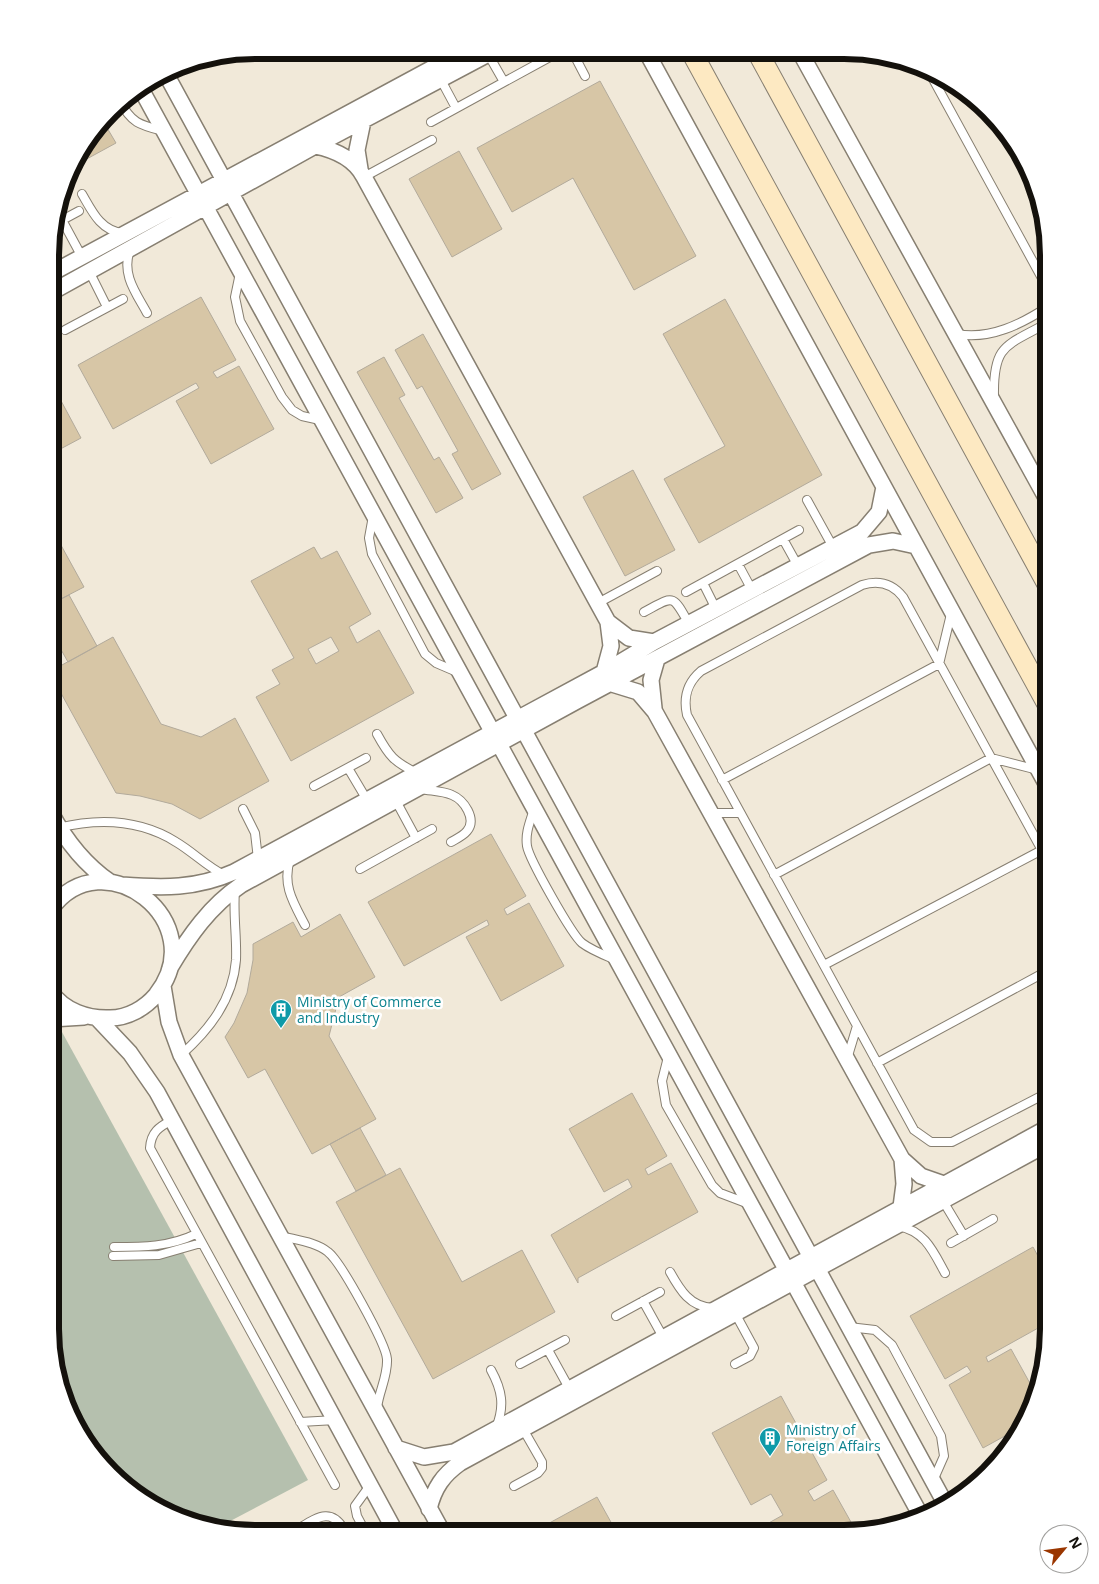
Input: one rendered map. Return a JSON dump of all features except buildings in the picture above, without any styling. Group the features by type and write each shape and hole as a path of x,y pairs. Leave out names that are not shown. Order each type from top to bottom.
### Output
{"main road":[{"path":"695,59 1040,691"},
{"path":"761,59 1040,571"}],"street":[{"path":"59,269 127,234 202,201 450,59"},
{"path":"228,187 315,146 478,59"},
{"path":"650,59 1040,773"},
{"path":"804,59 1040,487"},
{"path":"169,79 943,1499"},
{"path":"144,94 918,1510"},
{"path":"363,121 357,150 362,173 608,622 611,646 608,678"},
{"path":"315,146 336,152 362,173"},
{"path":"59,288 130,249 202,201"},
{"path":"59,902 72,890 90,884 168,888 188,887 225,876 417,773 577,701 654,642 862,532 872,523 883,500 884,487"},
{"path":"608,678 657,659 869,545 893,541 916,546"},
{"path":"608,622 628,638 654,642"},
{"path":"655,712 651,685 657,659"},
{"path":"608,678 638,692 655,712 902,1160 921,1176 944,1184"},
{"path":"59,1019 117,1018 135,1012 151,1001 163,986 170,968 192,933 205,917 235,889 419,789 495,739"},
{"path":"59,829 86,863 116,884 139,892 153,902 163,917 170,933 173,950 170,968"},
{"path":"163,986 169,1022 181,1055 438,1525"},
{"path":"59,1000 69,1009 93,1018 130,1053 144,1071 392,1525"},
{"path":"396,1448 424,1457 444,1455 715,1308 790,1275 814,1262 901,1207 1040,1132"},
{"path":"814,1262 896,1226 1040,1152"},
{"path":"901,1207 904,1184 902,1160"},
{"path":"429,1509 436,1487 451,1470 735,1313 790,1275"}],"lane":[{"path":"494,59 504,82"},
{"path":"431,122 546,59"},
{"path":"576,59 585,76"},
{"path":"441,80 456,108"},
{"path":"934,81 1040,275"},
{"path":"124,109 127,114 139,124 164,132"},
{"path":"362,173 432,140"},
{"path":"82,194 104,226 127,234"},
{"path":"62,220 79,211"},
{"path":"62,220 82,257"},
{"path":"130,249 127,256 127,272 147,313"},
{"path":"89,271 108,307"},
{"path":"240,271 235,297 240,321 282,397 292,410 302,416 322,420"},
{"path":"65,330 123,299"},
{"path":"957,334 974,336 992,334 1040,310"},
{"path":"994,403 993,371 998,356 1008,345 1040,327"},
{"path":"806,500 833,547"},
{"path":"373,514 369,538 372,554 379,571 425,654 436,663 460,673"},
{"path":"686,592 799,530"},
{"path":"783,539 798,566"},
{"path":"738,564 752,590"},
{"path":"598,603 657,571"},
{"path":"703,583 716,609"},
{"path":"1040,846 898,592 882,583 862,585 701,671 690,683 684,699 687,715 914,1130 924,1139 938,1144 959,1139 1040,1097"},
{"path":"644,612 666,600 672,600 677,603 689,624"},
{"path":"722,780 939,664 952,612"},
{"path":"377,734 392,758 402,766 417,773"},
{"path":"314,786 366,758"},
{"path":"774,875 991,758 1038,770"},
{"path":"348,768 367,800"},
{"path":"419,789 450,794 460,800 466,809 471,822 469,829 451,842"},
{"path":"396,801 416,838"},
{"path":"243,809 255,834 258,859"},
{"path":"534,809 526,832 527,848 560,912 575,937 583,944 617,961"},
{"path":"710,813 740,813"},
{"path":"59,828 99,821 140,826 160,833 178,843 204,864 225,876"},
{"path":"360,869 432,829"},
{"path":"824,965 1040,851"},
{"path":"290,859 286,875 288,892 305,925"},
{"path":"181,1055 202,1037 218,1014 230,989 236,962 235,889"},
{"path":"877,1063 1040,975"},
{"path":"847,1060 857,1026"},
{"path":"669,1055 662,1081 666,1105 712,1185 720,1193 751,1205"},
{"path":"172,1120 155,1130 150,1139 150,1148 335,1485"},
{"path":"943,1201 964,1236"},
{"path":"950,1243 993,1219"},
{"path":"896,1226 910,1230 924,1238 945,1273"},
{"path":"114,1247 158,1246 178,1242 196,1234"},
{"path":"279,1236 320,1246 327,1250 338,1263 384,1348 387,1358 385,1378 376,1412"},
{"path":"113,1256 159,1255 201,1243"},
{"path":"670,1272 679,1289 688,1299 700,1306 715,1308"},
{"path":"616,1316 660,1292"},
{"path":"643,1301 663,1337"},
{"path":"735,1313 754,1348 750,1356 735,1364"},
{"path":"849,1327 875,1330 884,1337 896,1354 941,1436 944,1456 933,1481"},
{"path":"520,1364 565,1340"},
{"path":"548,1350 569,1388"},
{"path":"492,1370 502,1398 501,1414 496,1428"},
{"path":"300,1422 336,1420"},
{"path":"514,1486 538,1473 542,1468 542,1462 523,1429"},
{"path":"362,1525 355,1506 371,1484"},
{"path":"306,1525 318,1518 328,1516 337,1519 341,1525"}],"green space":[{"path":"59,1027 308,1480 226,1523 204,1519 168,1505 136,1485 107,1458 85,1427 65,1380 59,1342"}],"place":[{"name":"Ministry of Commerce and Industry","path":"281,1029"},
{"name":"Ministry of Foreign Affairs","path":"770,1457"}]}
